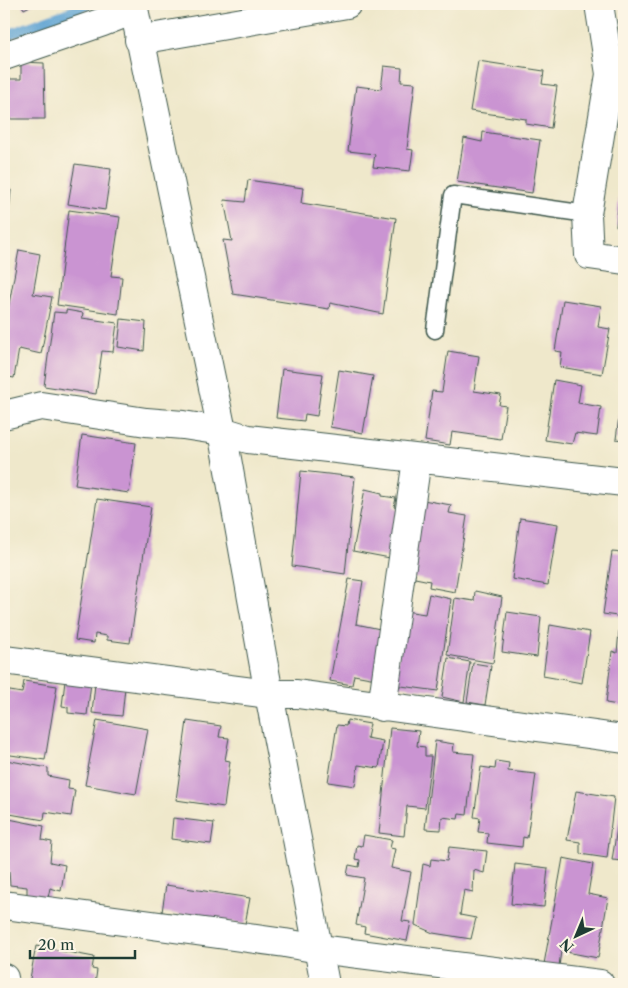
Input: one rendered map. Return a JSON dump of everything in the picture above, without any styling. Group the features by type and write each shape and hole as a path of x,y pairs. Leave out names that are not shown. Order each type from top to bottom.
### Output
{"street":[{"path":"139,40 347,4"},
{"path":"599,4 610,74 587,214 589,255 624,260"},
{"path":"4,56 103,22 133,7 222,431 269,694 325,984"},
{"path":"4,415 42,406 146,422 222,431 248,439 624,482"},
{"path":"382,707 417,458"},
{"path":"4,660 269,694 296,694 624,739"},
{"path":"4,905 319,949 600,984"},
{"path":"4,978 5,984"}],"lane":[{"path":"435,330 453,195 587,214"}],"building":[{"path":"21,4 34,4 24,9"},
{"path":"478,61 544,71 542,84 557,86 551,128 526,124 526,119 470,111"},
{"path":"21,62 44,63 45,119 4,119 4,79 21,79"},
{"path":"384,66 402,68 401,82 415,83 407,149 413,150 410,171 373,167 375,154 348,151 356,86 381,89"},
{"path":"483,132 540,140 532,193 457,182 464,138 482,142"},
{"path":"75,164 111,169 105,210 68,204"},
{"path":"622,171 624,171 624,227 616,226"},
{"path":"248,180 303,188 301,203 396,218 383,314 330,303 329,309 233,294 223,240 232,241 224,200 245,202"},
{"path":"4,189 11,190 8,224 4,223"},
{"path":"69,210 120,217 111,276 122,277 118,314 57,305"},
{"path":"19,250 40,254 33,294 52,297 41,354 19,349 14,378 4,376 4,331"},
{"path":"563,300 601,306 598,327 610,329 602,374 560,367 562,352 555,351"},
{"path":"66,310 83,313 82,318 117,323 113,352 102,351 96,394 44,386 54,312 66,313"},
{"path":"121,319 146,322 144,351 118,347"},
{"path":"448,351 479,356 474,391 501,395 499,405 506,406 501,439 452,432 450,445 425,441 432,391 442,392"},
{"path":"282,369 323,374 317,416 305,414 304,421 276,418"},
{"path":"339,370 373,376 363,433 330,427"},
{"path":"554,380 581,385 578,403 601,407 597,436 575,433 572,444 545,440"},
{"path":"624,387 624,440 616,439"},
{"path":"82,435 136,443 129,493 75,485"},
{"path":"301,471 355,477 345,574 292,566"},
{"path":"365,489 382,493 382,496 396,498 394,507 400,509 390,558 353,551"},
{"path":"97,499 151,507 130,643 107,640 107,636 95,634 94,643 75,640"},
{"path":"423,500 451,505 449,513 467,516 455,592 429,587 430,581 410,577"},
{"path":"520,518 558,524 548,585 512,579"},
{"path":"612,552 624,553 624,617 603,614"},
{"path":"349,579 363,581 356,624 380,629 376,679 354,675 352,685 330,681"},
{"path":"475,591 502,597 493,663 447,655 455,598 474,601"},
{"path":"429,594 451,599 438,691 394,685 405,611 425,614"},
{"path":"507,612 541,617 537,657 502,652"},
{"path":"550,625 590,632 582,683 543,676"},
{"path":"619,631 624,631 624,706 606,703 612,651 617,653"},
{"path":"448,658 470,662 464,702 442,697"},
{"path":"473,663 491,666 485,705 467,702"},
{"path":"24,681 57,686 45,760 4,754 4,690 22,693"},
{"path":"65,681 91,683 87,715 68,713 68,707 62,706"},
{"path":"95,684 125,688 122,716 92,713"},
{"path":"97,720 148,729 136,794 85,785"},
{"path":"347,720 370,724 367,738 383,741 379,768 358,765 355,786 328,782 337,725 346,726"},
{"path":"187,721 221,726 219,737 229,738 225,760 230,761 224,807 176,800"},
{"path":"390,728 419,731 417,746 425,747 425,756 431,756 425,808 407,806 404,836 379,833"},
{"path":"435,741 454,744 453,752 474,754 467,815 459,814 458,819 442,817 441,830 425,829"},
{"path":"6,760 48,768 48,776 69,780 68,789 75,790 71,816 45,812 44,820 4,813 4,770"},
{"path":"496,761 509,763 508,771 536,774 527,838 523,837 522,847 487,843 488,833 478,832 480,818 474,817 481,767 495,769"},
{"path":"624,790 624,861 612,860"},
{"path":"576,791 614,797 607,858 580,854 580,842 567,840"},
{"path":"4,818 44,826 42,840 52,842 50,862 65,865 61,891 50,888 48,898 27,895 27,887 10,885 9,871 4,867"},
{"path":"173,818 214,823 211,844 171,839"},
{"path":"364,835 392,840 390,848 395,849 391,868 411,872 402,921 411,922 407,941 364,933 365,927 356,925 364,878 347,875 349,865 359,867 360,860 355,859 357,845 362,846"},
{"path":"449,847 487,851 484,873 474,870 473,892 464,890 460,915 476,918 471,939 433,933 415,925 423,864 430,866 431,859 447,861"},
{"path":"563,858 593,864 588,894 608,898 598,958 561,951 559,966 544,964"},
{"path":"515,864 548,868 544,907 511,904"},
{"path":"166,885 250,898 245,924 162,912"},
{"path":"36,946 94,957 92,969 97,970 95,984 29,984"}],"waterway":[{"path":"4,36 86,6"}]}
